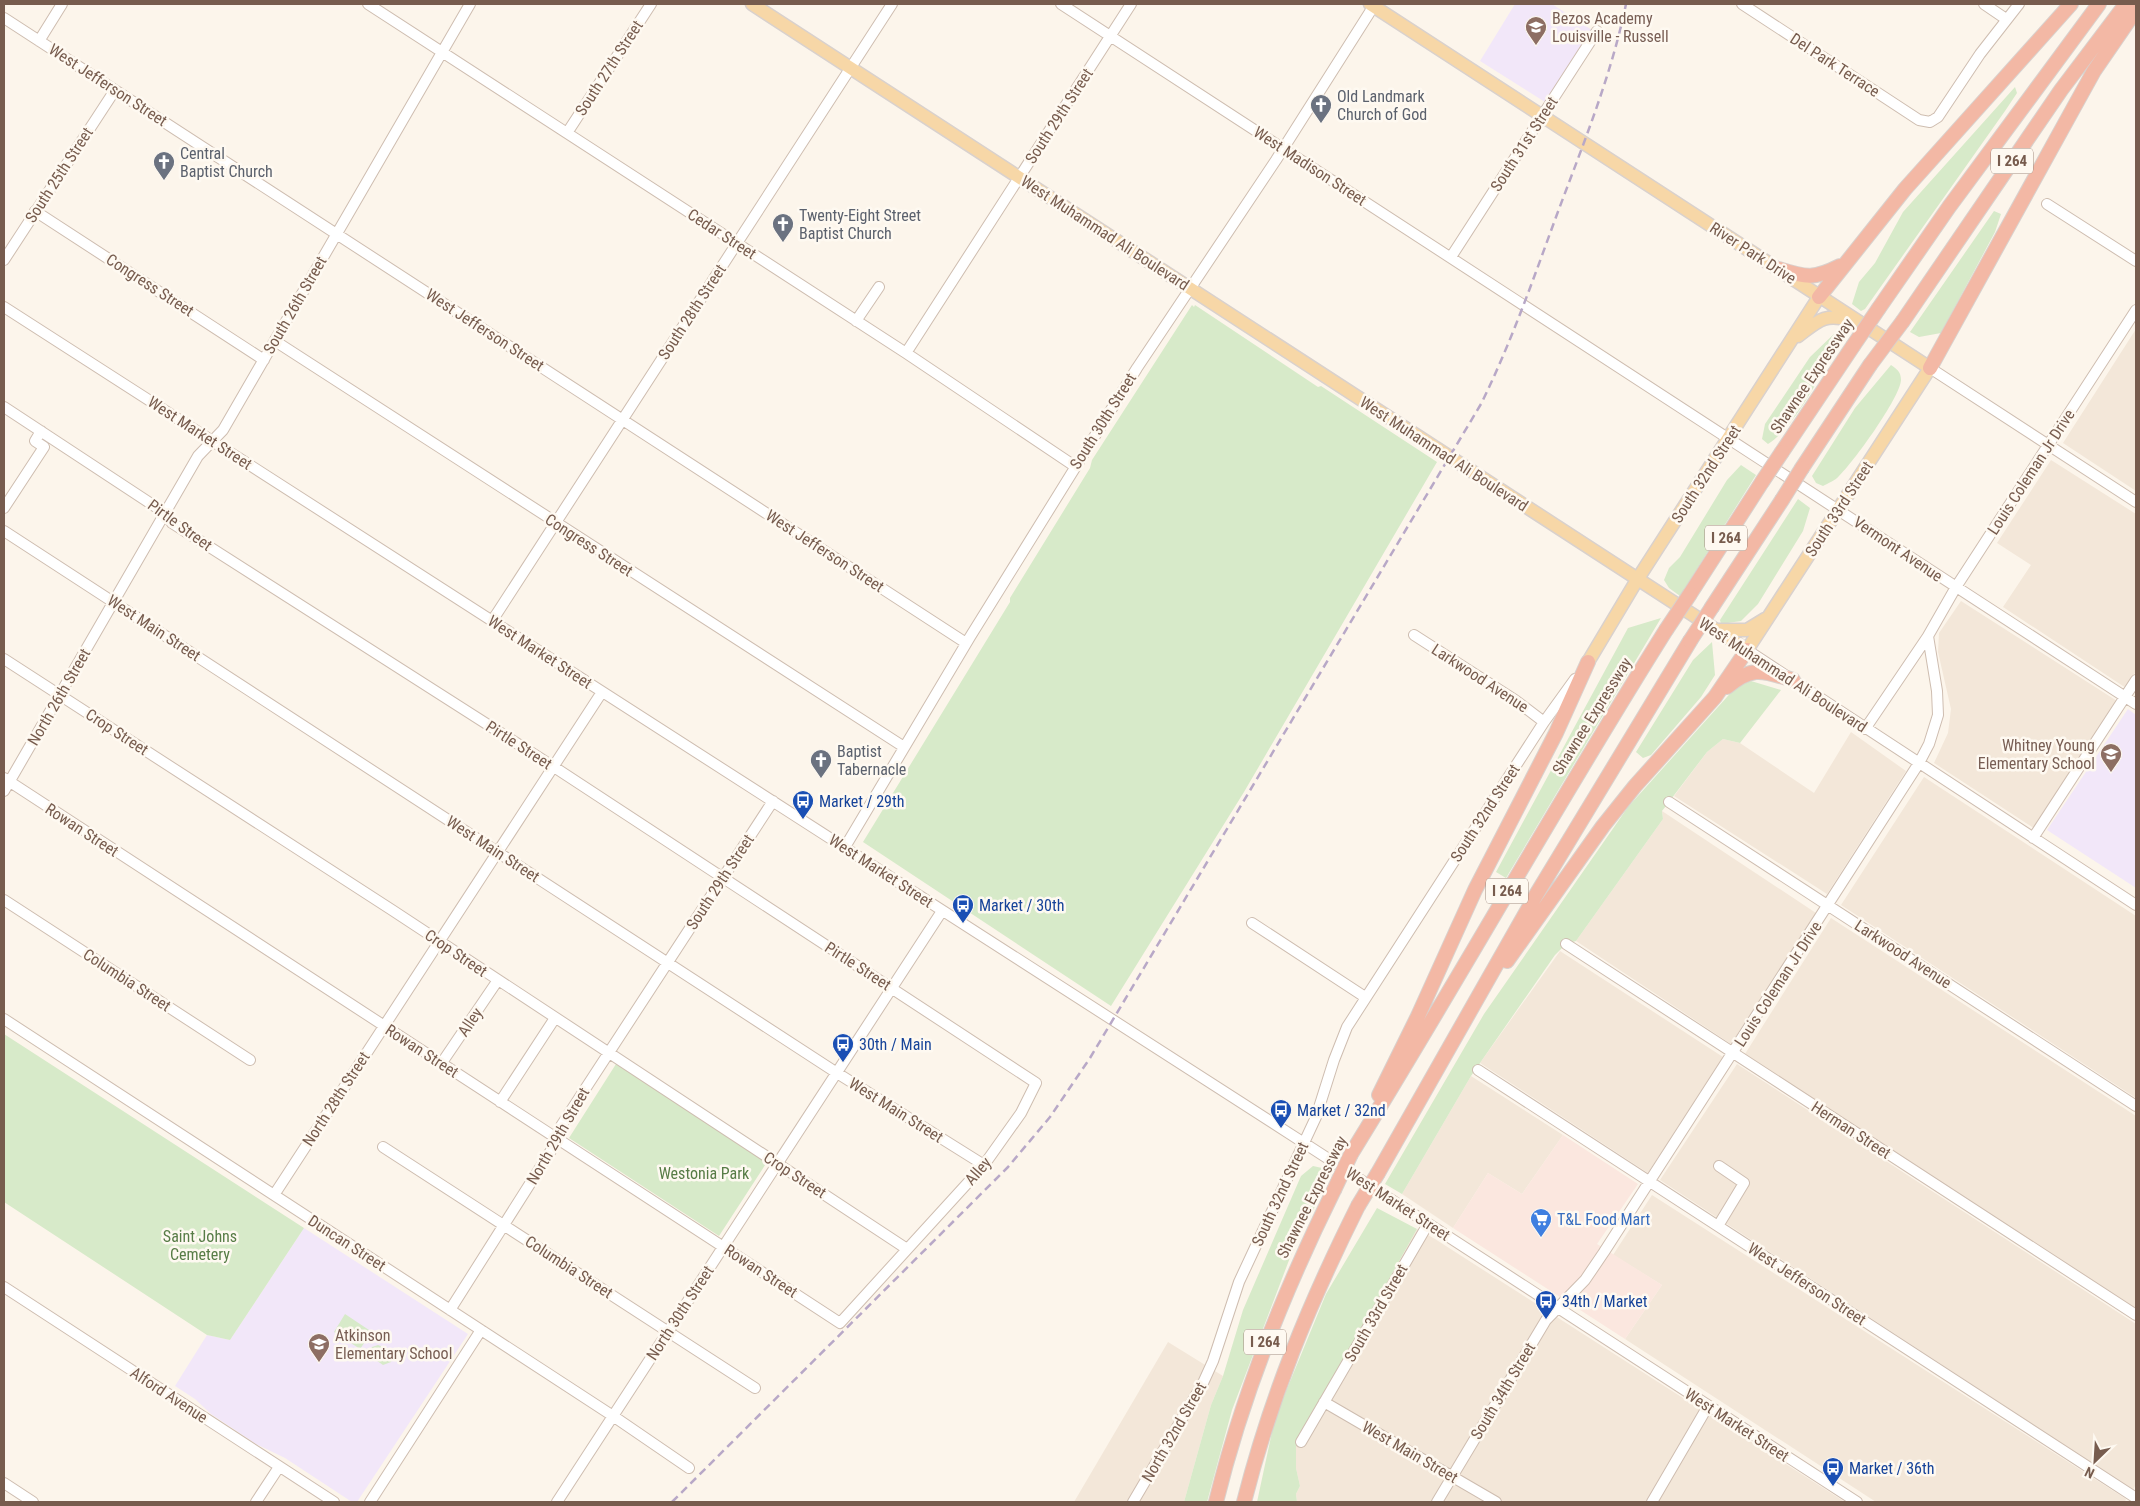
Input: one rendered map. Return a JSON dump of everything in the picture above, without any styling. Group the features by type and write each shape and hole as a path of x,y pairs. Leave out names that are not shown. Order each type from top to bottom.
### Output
{"highway":[{"path":"1820,297 1843,265 1905,189 2071,4"},
{"name":"Shawnee Expressway","path":"1216,1502 1232,1440 1257,1364 1294,1271 1351,1154 1415,1050 1580,768 1666,630 1762,482 1949,207 2099,4"},
{"name":"I 264","path":"1244,1502 1260,1442 1294,1344 1358,1206 1553,865 1690,641 1870,365 2061,90 2126,4"},
{"path":"1930,368 2094,71 2136,10"},
{"path":"1779,269 1804,277 1819,276 1843,265"},
{"path":"1716,697 1748,650"},
{"path":"1351,1154 1418,1016 1475,890 1556,733 1588,662"},
{"path":"1454,1038 1602,826 1634,786 1716,697 1738,678 1752,671 1763,671 1792,680"}],"main road":[{"name":"West Muhammad Ali Boulevard","path":"752,4 1711,628 1748,650"},
{"name":"River Park Drive","path":"1373,4 1930,368"},
{"name":"South 32nd Street","path":"1588,662 1637,580 1820,297"},
{"path":"1790,343 1821,319 1833,317 1857,322"},
{"name":"South 33rd Street","path":"1748,650 1930,368"},
{"path":"1711,628 1727,632 1747,630 1770,614"}],"street":[{"path":"39,40 62,4"},
{"name":"Cedar Street","path":"368,4 906,353 1076,467"},
{"name":"South 26th Street","path":"114,603 198,456 222,430 264,360 470,4"},
{"name":"South 27th Street","path":"567,133 651,4"},
{"name":"South 28th Street","path":"492,621 892,4"},
{"name":"West Madison Street","path":"1061,4 1560,328"},
{"name":"South 29th Street","path":"906,353 1131,4"},
{"name":"South 30th Street","path":"845,847 966,643 1136,368 1191,289 1283,148 1373,4"},
{"name":"Del Park Terrace","path":"1742,4 1919,120 1930,122 1938,117 2006,19"},
{"path":"1984,4 2006,19 2018,4"},
{"name":"West Jefferson Street","path":"4,18 966,643"},
{"name":"South 31st Street","path":"1451,257 1598,31"},
{"name":"South 25th Street","path":"4,260 115,90"},
{"path":"2047,204 2136,261"},
{"name":"Congress Street","path":"36,211 264,360"},
{"path":"856,321 878,287"},
{"name":"West Market Street","path":"4,307 1304,1143 1855,1502"},
{"name":"Louis Coleman Jr Drive","path":"1865,729 1928,636 1956,587 2136,310"},
{"name":"Vermont Avenue","path":"1560,328 2136,704"},
{"name":"Congress Street","path":"275,341 904,747"},
{"name":"River Park Drive","path":"1930,368 2136,502"},
{"name":"Pirtle Street","path":"4,407 165,513 172,523 554,767 1036,1083"},
{"path":"4,508 44,447 35,441 41,432"},
{"name":"West Main Street","path":"4,530 667,963 984,1165"},
{"name":"North 26th Street","path":"6,784 114,603"},
{"name":"Larkwood Avenue","path":"1414,635 1515,700 1544,722"},
{"name":"Louis Coleman Jr Drive","path":"1557,1308 1585,1280 1919,763 1929,744 1938,715 1937,691 1928,636"},
{"name":"West Muhammad Ali Boulevard","path":"1748,650 1865,729 2136,905"},
{"name":"Crop Street","path":"4,659 440,942 907,1249"},
{"name":"South 32nd Street","path":"1213,1361 1239,1282 1316,1117 1347,1026 1544,722 1588,662"},
{"path":"2033,838 2136,680"},
{"path":"498,852 602,692"},
{"name":"Rowan Street","path":"6,784 384,1026 840,1323"},
{"name":"South 29th Street","path":"667,963 773,801"},
{"name":"Larkwood Avenue","path":"1669,802 2136,1106"},
{"name":"North 28th Street","path":"274,1195 498,852"},
{"name":"Columbia Street","path":"4,900 250,1060"},
{"path":"837,1073 942,911"},
{"path":"1252,923 1365,997"},
{"name":"Herman Street","path":"1566,944 2136,1315"},
{"name":"North 29th Street","path":"450,1310 506,1225 552,1149 561,1126 667,963"},
{"name":"Alley","path":"442,1064 498,980"},
{"path":"500,1102 555,1018"},
{"name":"Duncan Street","path":"4,1020 613,1416 689,1468"},
{"name":"West Jefferson Street","path":"1478,1070 2136,1498"},
{"name":"North 30th Street","path":"557,1502 837,1073"},
{"name":"Alley","path":"840,1323 984,1165 1021,1113 1036,1083"},
{"name":"Columbia Street","path":"383,1146 755,1388"},
{"path":"1718,1226 1744,1183 1719,1166"},
{"name":"South 33rd Street","path":"1301,1442 1428,1224"},
{"name":"Alford Avenue","path":"4,1287 334,1502"},
{"name":"South 34th Street","path":"1437,1502 1546,1320 1557,1308"},
{"path":"370,1502 480,1330"},
{"name":"North 32nd Street","path":"1133,1502 1203,1383 1213,1361"},
{"name":"West Main Street","path":"1324,1402 1496,1502"},
{"path":"1652,1502 1708,1406"},
{"path":"256,1502 279,1467"},
{"path":"4,1484 33,1502"},
{"path":"2133,1502 2136,1498"}],"shaded area":[{"name":"Bezos Academy Louisville - Russell","path":"1515,4 1552,4 1592,30 1545,102 1480,61"},
{"path":"2136,329 2136,491 2063,443"},
{"path":"2051,460 2136,514 2136,671 2126,688 2003,607 2031,565 1997,543"},
{"path":"1961,601 2117,701 2035,829 1934,763 1948,733 1951,709 1938,652 1939,633"},
{"name":"Whitney Young Elementary School","path":"2128,709 2136,715 2136,888 2047,830"},
{"path":"1851,732 1906,771 1827,894 1674,796 1707,752 1723,739 1740,743 1814,793"},
{"path":"1924,777 2136,916 2136,1098 1841,905"},
{"path":"1662,811 1816,913 1731,1044 1576,941 1663,819"},
{"path":"1831,918 2136,1116 2136,1309 1745,1054"},
{"path":"1560,951 1723,1057 1648,1173 1480,1063"},
{"path":"1737,1064 2136,1324 2136,1484 2133,1490 1660,1180"},
{"path":"1471,1076 1563,1135 1522,1194 1488,1173 1453,1228 1402,1194"},
{"path":"1563,1135 1638,1184 1597,1244 1662,1285 1625,1339 1453,1228 1488,1173 1522,1194"},
{"path":"1652,1195 2126,1499 2125,1502 1876,1502 1625,1339 1662,1285 1613,1255"},
{"name":"Atkinson Elementary School","path":"304,1228 468,1334 357,1502 352,1502 285,1458 256,1444 211,1414 195,1399 175,1386 207,1335 230,1340"},
{"path":"1417,1229 1845,1502 1297,1502 1296,1494 1300,1486 1296,1468 1296,1446"},
{"path":"1168,1342 1223,1376 1211,1405 1184,1502 1074,1502"}],"green space":[{"path":"2015,87 2017,93 2005,111 1865,309 1861,311 1852,304 1859,282 1875,263 1903,212"},
{"path":"1994,211 2001,214 1995,232 1941,333 1919,337 1910,332"},
{"path":"1192,305 1194,307 1195,305 1318,387 1321,386 1437,462 1244,792 1111,1006 863,842 1010,602 1010,598 1090,468 1092,460"},
{"path":"1837,331 1841,336 1809,395 1779,436 1768,444 1762,439 1765,424 1810,357"},
{"path":"1891,365 1898,371 1901,380 1899,389 1885,415 1846,469 1837,478 1823,486 1816,483 1812,476 1855,408"},
{"path":"1741,465 1756,475 1680,596 1669,588 1664,580 1669,568 1680,557 1727,480"},
{"path":"1798,499 1810,508 1803,531 1758,604 1741,621 1721,624 1720,620"},
{"path":"1661,618 1506,878 1496,872 1628,628"},
{"path":"1712,642 1715,675 1701,697 1651,755 1643,758 1636,752 1693,660"},
{"path":"1751,681 1781,690 1740,743 1723,739 1707,752 1662,811 1663,819 1576,941 1566,944 1555,955 1471,1076 1402,1194 1385,1184 1484,1014 1628,807 1736,687"},
{"name":"Saint Johns Cemetery","path":"4,1034 304,1228 230,1340 207,1335 4,1202"},
{"name":"Westonia Park","path":"616,1064 767,1162 719,1236 569,1138"},
{"path":"1313,1166 1322,1168 1328,1180 1291,1255 1232,1410 1207,1502 1184,1502 1211,1405 1223,1376 1243,1310 1301,1176"},
{"path":"1377,1208 1417,1229 1296,1446 1296,1468 1300,1486 1296,1494 1297,1502 1257,1502 1275,1418 1326,1294"},
{"path":"345,1314 372,1332 360,1349 334,1332"},
{"path":"378,1345 394,1351 391,1362 383,1365 373,1358 370,1350"}],"railway":[{"path":"672,1502 1008,1167 1050,1117 1090,1058 1481,404 1521,311 1586,138 1604,85 1626,4"}],"place":[{"name":"Bezos Academy Louisville - Russell","path":"1536,46"},
{"name":"Old Landmark Church of God","path":"1321,124"},
{"name":"Central Baptist Church","path":"164,181"},
{"name":"Twenty-Eight Street Baptist Church","path":"783,243"},
{"name":"Whitney Young Elementary School","path":"2111,773"},
{"name":"Baptist Tabernacle","path":"821,779"},
{"name":"Market / 29th","path":"803,820"},
{"name":"Market / 30th","path":"963,924"},
{"name":"30th / Main","path":"843,1063"},
{"name":"Market / 32nd","path":"1281,1129"},
{"name":"T&L Food Mart","path":"1541,1238"},
{"name":"34th / Market","path":"1546,1320"},
{"name":"Atkinson Elementary School","path":"319,1363"},
{"name":"Market / 36th","path":"1833,1487"}]}
